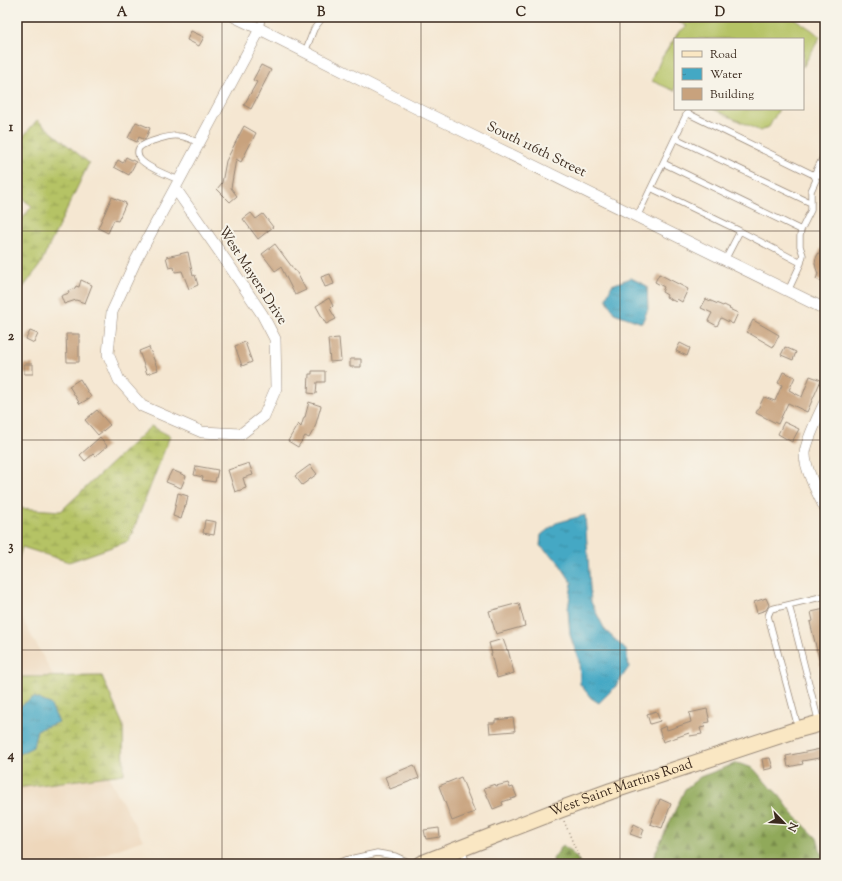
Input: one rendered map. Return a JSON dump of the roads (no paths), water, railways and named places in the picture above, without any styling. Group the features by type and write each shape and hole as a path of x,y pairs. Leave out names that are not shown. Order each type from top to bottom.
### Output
{"street":[{"name":"South 116th Street","path":"235,17 414,107 825,309"},
{"name":"West Mayers Drive","path":"177,184 262,314 275,339 276,388 264,416 241,434 202,432 142,406 119,380 108,354 112,312 136,260 260,29"},
{"path":"825,402 808,442 805,453 807,468 825,508"},
{"name":"West Saint Martins Road","path":"421,864 611,791 822,722"}],"lane":[{"path":"260,29 262,17"},
{"path":"306,52 314,29 323,17"},
{"path":"637,217 687,113 814,175 825,175"},
{"path":"177,184 142,161 139,158 138,150 146,144 173,136 184,137 199,143"},
{"path":"675,138 811,204"},
{"path":"788,291 801,263 803,255 800,246 801,230 811,210 811,191 816,180 814,175 825,153"},
{"path":"662,163 801,230"},
{"path":"651,188 740,231 801,263"},
{"path":"725,260 740,231"},
{"path":"799,729 768,616 771,609 825,596"},
{"path":"789,605 822,722"},
{"path":"462,848 467,864"},
{"path":"335,864 345,860 377,853 395,856 413,864"}],"water":[{"path":"631,278 647,286 648,309 642,323 614,313 606,298 612,285"},
{"path":"585,515 591,602 605,630 626,650 629,667 616,686 599,703 591,698 580,684 579,661 570,635 568,609 572,583 557,560 540,546 541,535 556,523"},
{"path":"34,697 50,704 59,722 37,730 33,747 17,755 17,706 19,707"}]}
